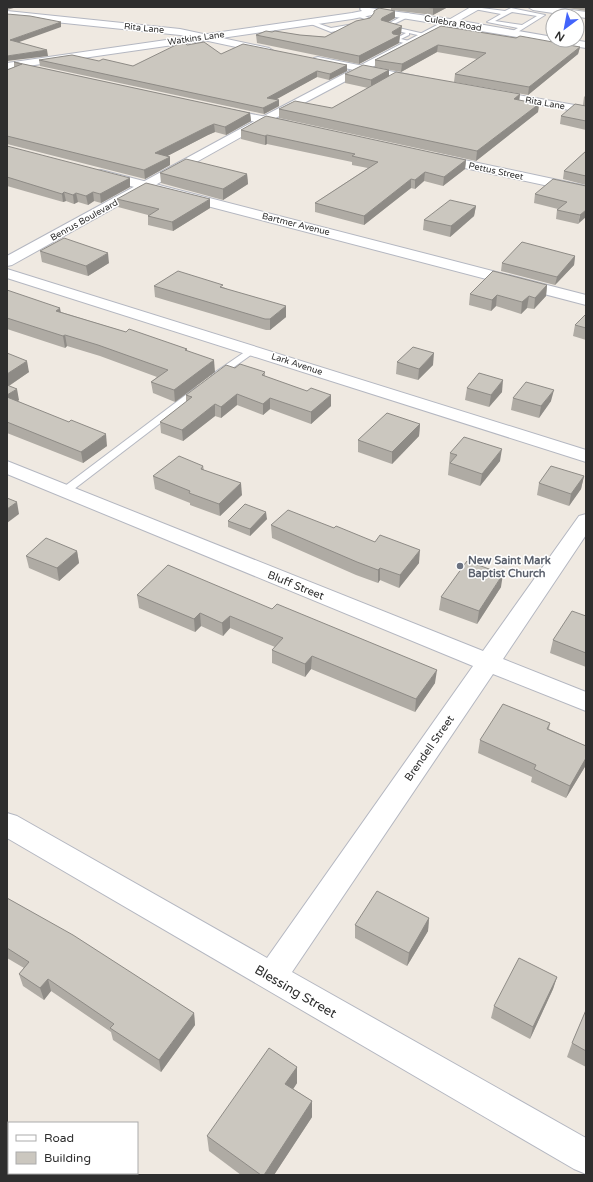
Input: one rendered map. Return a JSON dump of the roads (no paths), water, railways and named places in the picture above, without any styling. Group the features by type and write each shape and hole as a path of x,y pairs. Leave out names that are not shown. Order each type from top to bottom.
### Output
{"street":[{"path":"533,7 586,15"},
{"name":"Benrus Boulevard","path":"7,262 264,120 360,69 412,34 426,35 477,8"},
{"name":"Watkins Lane","path":"11,65 309,22 356,11 377,11"},
{"name":"Culebra Road","path":"377,11 406,19 450,22 545,38"},
{"name":"Rita Lane","path":"7,14 180,32 276,52"},
{"path":"307,58 429,82"},
{"path":"11,65 48,73"},
{"name":"Rita Lane","path":"482,92 586,110"},
{"path":"210,108 295,127"},
{"name":"Pettus Street","path":"425,155 586,190"},
{"name":"Bartmer Avenue","path":"88,170 586,300"},
{"name":"Lark Avenue","path":"7,273 586,456"},
{"name":"Bluff Street","path":"7,467 586,702"},
{"name":"Brendell Street","path":"272,976 586,520"},
{"name":"Blessing Street","path":"7,824 586,1157"}],"lane":[{"path":"477,8 503,15"},
{"path":"513,33 522,24 542,15 511,10 490,22 522,24"},
{"path":"397,21 406,19"},
{"path":"406,19 397,21 385,27 412,34"},
{"path":"65,491 252,350"}],"place":[{"name":"New Saint Mark Baptist Church","path":"460,566"}]}
